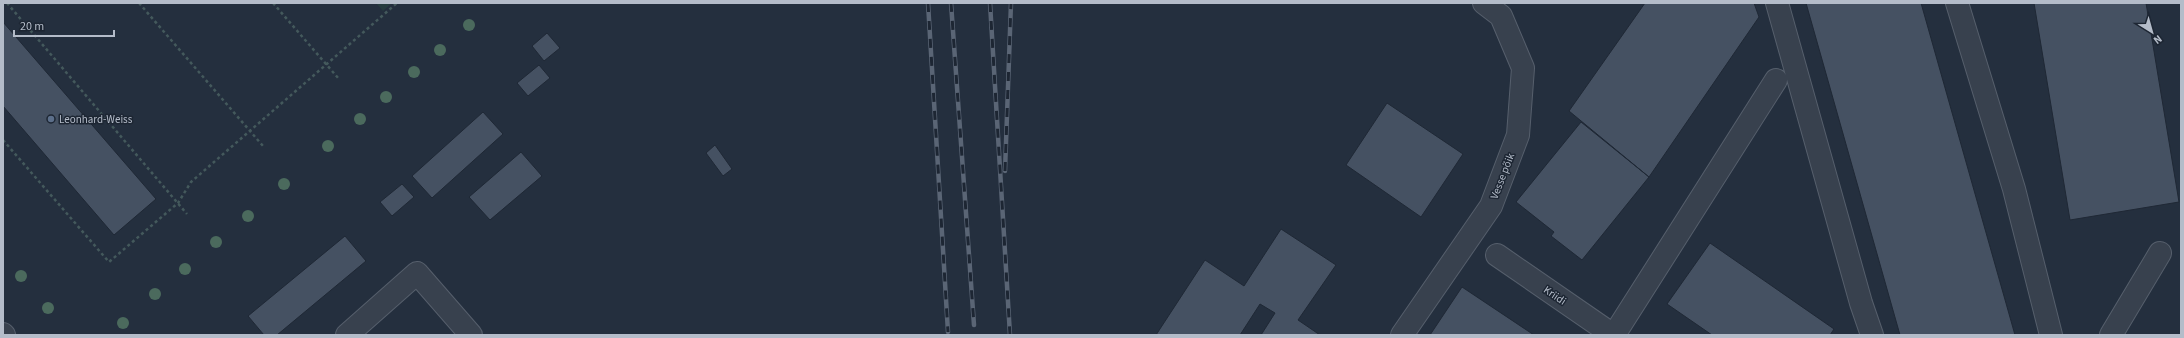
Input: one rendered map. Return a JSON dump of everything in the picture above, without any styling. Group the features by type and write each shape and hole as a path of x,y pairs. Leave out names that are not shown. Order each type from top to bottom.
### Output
{"street":[{"name":"Vesse põik","path":"1402,335 1491,206 1518,135 1523,68 1501,16 1484,3"},
{"path":"1777,3 1861,303 1872,335"},
{"path":"1957,3 2014,189 2051,335"},
{"path":"1614,335 1776,80"},
{"path":"2111,335 2160,253"},
{"name":"Kriidi","path":"1497,255 1614,335"},
{"path":"347,335 417,273 471,335"}],"path":[{"path":"7,3 187,214"},
{"path":"139,3 263,146"},
{"path":"273,3 339,79"},
{"path":"3,140 109,262 178,203 190,182 397,3"}],"green space":[{"path":"376,3 392,3 383,11"}],"building":[{"path":"1645,3 1754,3 1759,17 1649,177 1569,111"},
{"path":"1806,3 1921,3 2015,335 1900,335"},
{"path":"2034,3 2146,3 2179,202 2070,220"},
{"path":"3,22 156,199 114,235 3,106"},
{"path":"547,33 560,48 544,61 532,46"},
{"path":"539,65 550,78 528,96 517,83"},
{"path":"1387,103 1463,154 1421,217 1346,165"},
{"path":"483,112 503,134 432,198 412,176"},
{"path":"1581,122 1649,177 1582,260 1551,236 1554,232 1516,202"},
{"path":"715,145 732,169 723,176 706,153"},
{"path":"521,152 542,176 490,220 469,197"},
{"path":"402,184 414,197 392,216 380,202"},
{"path":"1281,229 1336,265 1298,320 1320,335 1261,335 1275,313 1260,304 1240,335 1156,335 1205,260 1244,286"},
{"path":"345,236 366,261 277,335 264,335 248,316"},
{"path":"1710,243 1834,329 1830,335 1712,335 1667,304"},
{"path":"1462,287 1534,335 1430,335"}],"railway":[{"path":"928,3 948,332"},
{"path":"951,3 974,325"},
{"path":"990,3 1010,335"},
{"path":"1005,171 1011,3"}],"place":[{"name":"Leonhard-Weiss","path":"51,119"}]}
